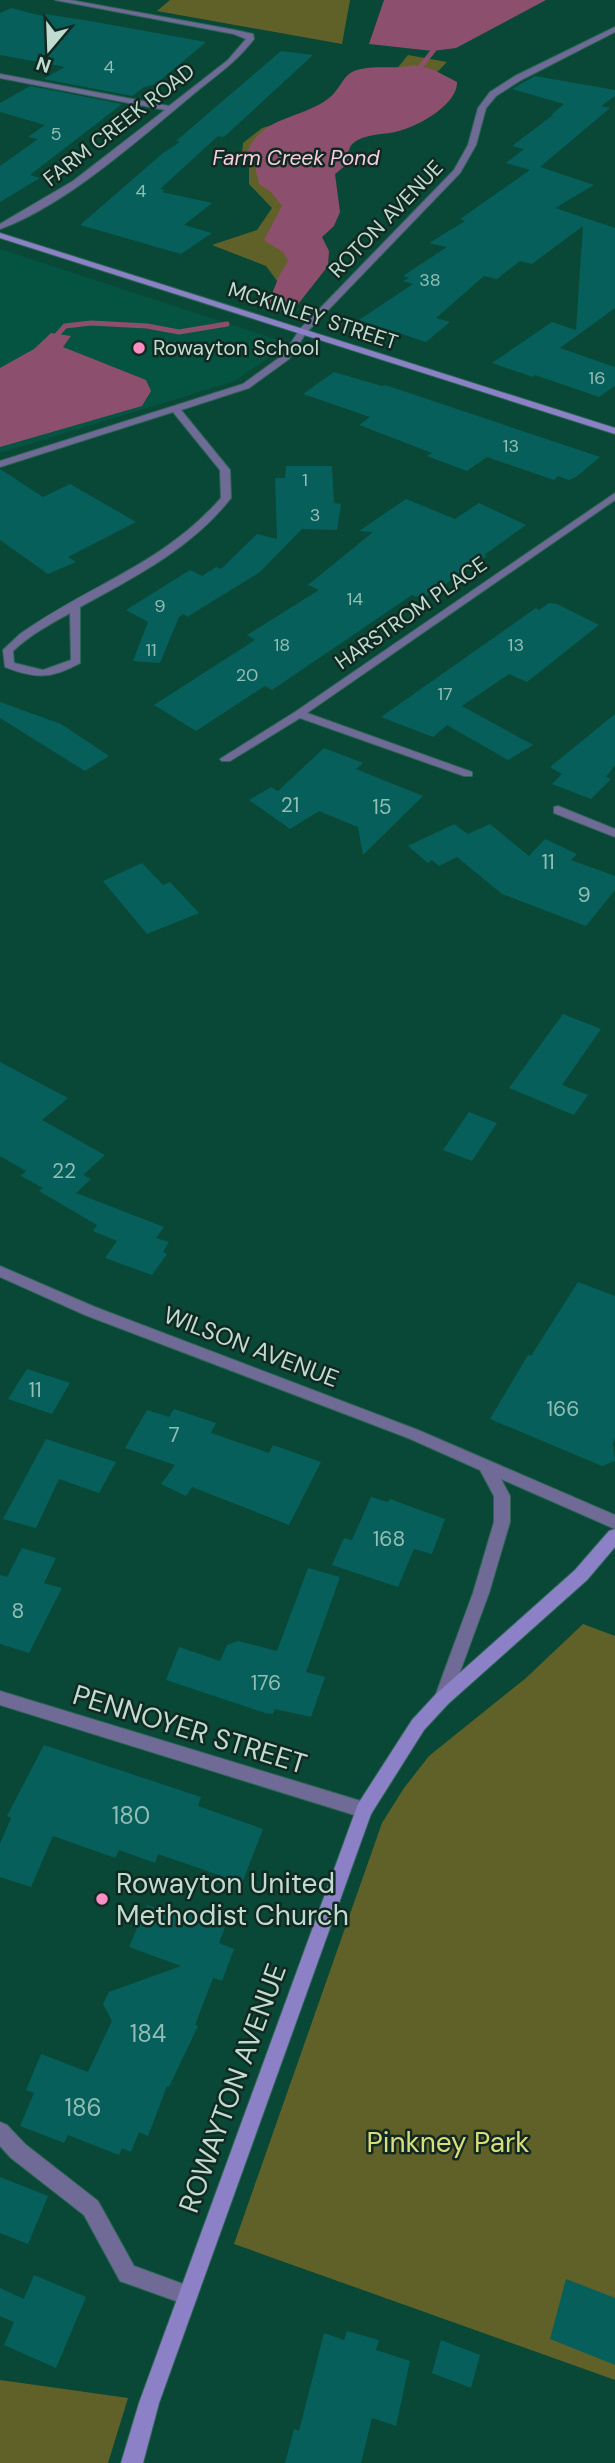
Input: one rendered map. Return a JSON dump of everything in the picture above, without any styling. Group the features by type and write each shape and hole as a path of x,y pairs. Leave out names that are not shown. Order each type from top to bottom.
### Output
{"main road":[{"name":"MCKINLEY STREET","path":"0,235 615,431"},
{"name":"ROWAYTON AVENUE","path":"132,2463 149,2403 187,2295 364,1811 418,1725 442,1699 581,1575 615,1536"}],"street":[{"name":"FARM CREEK ROAD","path":"0,227 51,201 80,181 171,109 240,51 250,39 250,36 235,32 58,0"},
{"name":"ROTON AVENUE","path":"0,464 246,386 286,357 303,331 457,171 472,145 482,108 493,94 615,29"},
{"path":"594,39 605,42"},
{"path":"0,76 171,109"},
{"path":"75,606 76,661 57,672 35,675 9,665 8,650 27,630 75,606 168,551 209,521 226,498 225,470 176,410"},
{"name":"HARSTROM PLACE","path":"226,759 299,714 615,496"},
{"path":"299,714 468,774"},
{"path":"558,810 615,832"},
{"name":"WILSON AVENUE","path":"0,1271 90,1311 348,1408 615,1522"},
{"path":"442,1699 481,1593 502,1522 502,1496 485,1465"},
{"name":"PENNOYER STREET","path":"0,1698 364,1811"},
{"path":"0,2132 18,2151 92,2208 127,2274 187,2295"}],"shaded area":[{"name":"Rowayton School","path":"0,249 284,342 272,355 235,381 0,453"}],"green space":[{"path":"170,0 350,0 342,44 157,11"},
{"path":"408,55 447,62 420,89 390,113 325,154 283,289 266,266 212,245 257,230 272,208 249,184 249,164 242,154 243,143 262,128 307,115 395,71"},
{"name":"Pinkney Park","path":"583,1624 615,1636 615,2380 234,2244 382,1823 429,1756 526,1678"},
{"path":"0,2380 128,2398 108,2463 0,2463"}],"water":[{"path":"384,0 546,0 456,48 433,51 369,44"},
{"name":"Farm Creek Pond","path":"414,65 432,69 457,82 456,90 436,113 417,124 399,131 366,137 352,145 348,159 364,164 346,165 335,174 340,212 334,226 322,237 329,251 328,266 295,308 281,311 271,308 268,304 288,261 283,252 264,240 282,206 271,192 259,184 254,162 247,153 253,141 272,125 319,105 354,71"},
{"path":"51,333 71,336 63,347 146,380 151,391 142,406 0,447 0,368 34,349"}],"building":[{"path":"11,8 42,16 45,14 90,21 206,42 156,84 144,87 132,96 43,79 65,67 0,55 0,13"},
{"path":"281,51 313,55 224,137 218,136 160,189 165,190 162,192 212,203 184,225 212,233 181,254 80,225 163,153 180,142 176,141"},
{"path":"535,76 615,90 615,96 601,106 610,108 540,167 594,185 555,208 615,228 615,308 560,348 615,367 615,386 599,397 492,363 552,322 576,330 583,226 532,264 520,261 497,279 484,276 436,318 450,322 426,342 359,320 413,284 403,281 409,278 403,276 447,247 429,243 465,221 460,219 530,170 506,163 524,149 512,146 564,104 512,89"},
{"path":"30,86 122,104 30,175 40,178 0,202 0,166 38,139 28,137 45,125 0,112 0,103"},
{"path":"334,372 385,385 600,457 569,480 558,476 554,480 487,457 467,471 427,456 432,453 359,425 370,417 303,394"},
{"path":"286,466 332,466 334,503 341,504 337,530 302,529 260,572 187,617 184,614 179,617 160,663 133,661 148,622 126,610 190,570 202,576 216,567 221,569 257,534 277,539 275,478 285,478"},
{"path":"0,469 43,497 70,484 136,522 68,557 76,562 48,574 0,540"},
{"path":"406,499 455,519 479,503 526,525 484,555 487,556 423,599 412,595 272,690 265,686 196,731 154,705 255,640 247,635 319,590 308,585 373,532 359,531"},
{"path":"549,603 557,604 599,625 527,682 509,674 462,706 533,745 508,760 447,725 433,737 381,717 536,608 539,610"},
{"path":"0,702 61,724 109,756 85,771 0,718"},
{"path":"615,714 615,765 606,777 611,779 591,799 552,784 562,774 550,767"},
{"path":"324,748 363,763 356,769 423,796 363,855 358,827 319,811 290,829 249,800 271,787 278,791"},
{"path":"454,824 468,834 490,824 529,856 545,839 577,854 571,860 615,876 615,890 586,926 502,894 457,857 439,866 432,860 428,863 408,846"},
{"path":"142,863 163,885 170,882 199,913 147,934 103,881"},
{"path":"563,1014 601,1029 562,1085 588,1095 574,1115 509,1088"},
{"path":"0,1062 68,1098 42,1120 105,1155 83,1175 91,1179 76,1193 164,1227 156,1238 169,1242 163,1252 167,1254 152,1275 105,1258 117,1241 93,1231 97,1225 39,1191 43,1188 21,1176 26,1171 0,1156"},
{"path":"469,1112 497,1123 472,1161 443,1150"},
{"path":"578,1282 615,1296 615,1461 602,1466 490,1419 528,1355 531,1356"},
{"path":"27,1369 70,1383 52,1414 8,1399"},
{"path":"174,1409 216,1423 211,1433 269,1453 273,1445 321,1462 289,1525 192,1487 186,1496 161,1484 175,1465 125,1448 147,1410 169,1417"},
{"path":"46,1439 116,1462 99,1493 59,1479 36,1528 3,1519"},
{"path":"371,1497 388,1502 390,1499 445,1519 432,1554 414,1549 398,1587 332,1565 344,1538 352,1540"},
{"path":"22,1548 56,1558 44,1583 62,1588 29,1653 0,1644 0,1575 7,1577"},
{"path":"308,1568 340,1577 306,1672 325,1677 311,1717 275,1709 273,1714 265,1713 166,1680 179,1647 220,1661 227,1645 238,1641 277,1651"},
{"path":"44,1745 201,1797 198,1806 263,1829 242,1883 158,1854 155,1863 119,1850 115,1858 53,1836 31,1887 0,1877 0,1844 11,1818 7,1816"},
{"path":"147,1905 182,1917 184,1912 225,1927 219,1943 234,1949 222,1981 213,1978 195,2025 198,2026 169,2087 167,2086 148,2136 139,2132 131,2152 122,2148 119,2155 68,2135 64,2143 20,2126 34,2093 26,2090 41,2054 88,2072 112,2021 103,2004 109,1992 181,1966 129,1947"},
{"path":"0,2177 48,2196 28,2244 0,2233"},
{"path":"34,2275 86,2297 56,2368 4,2345 14,2322 0,2316 0,2288 24,2299"},
{"path":"566,2279 615,2298 615,2365 550,2339"},
{"path":"347,2331 379,2340 376,2350 410,2361 396,2426 372,2418 361,2463 285,2463 294,2429 299,2431 324,2333 344,2340"},
{"path":"441,2340 480,2355 471,2388 432,2373"}],"waterway":[{"path":"413,76 433,51"},
{"path":"51,342 65,326 91,323 147,326 179,332 227,324"}],"place":[{"name":"Rowayton School","path":"139,348"},
{"name":"Rowayton United Methodist Church","path":"102,1899"}]}
